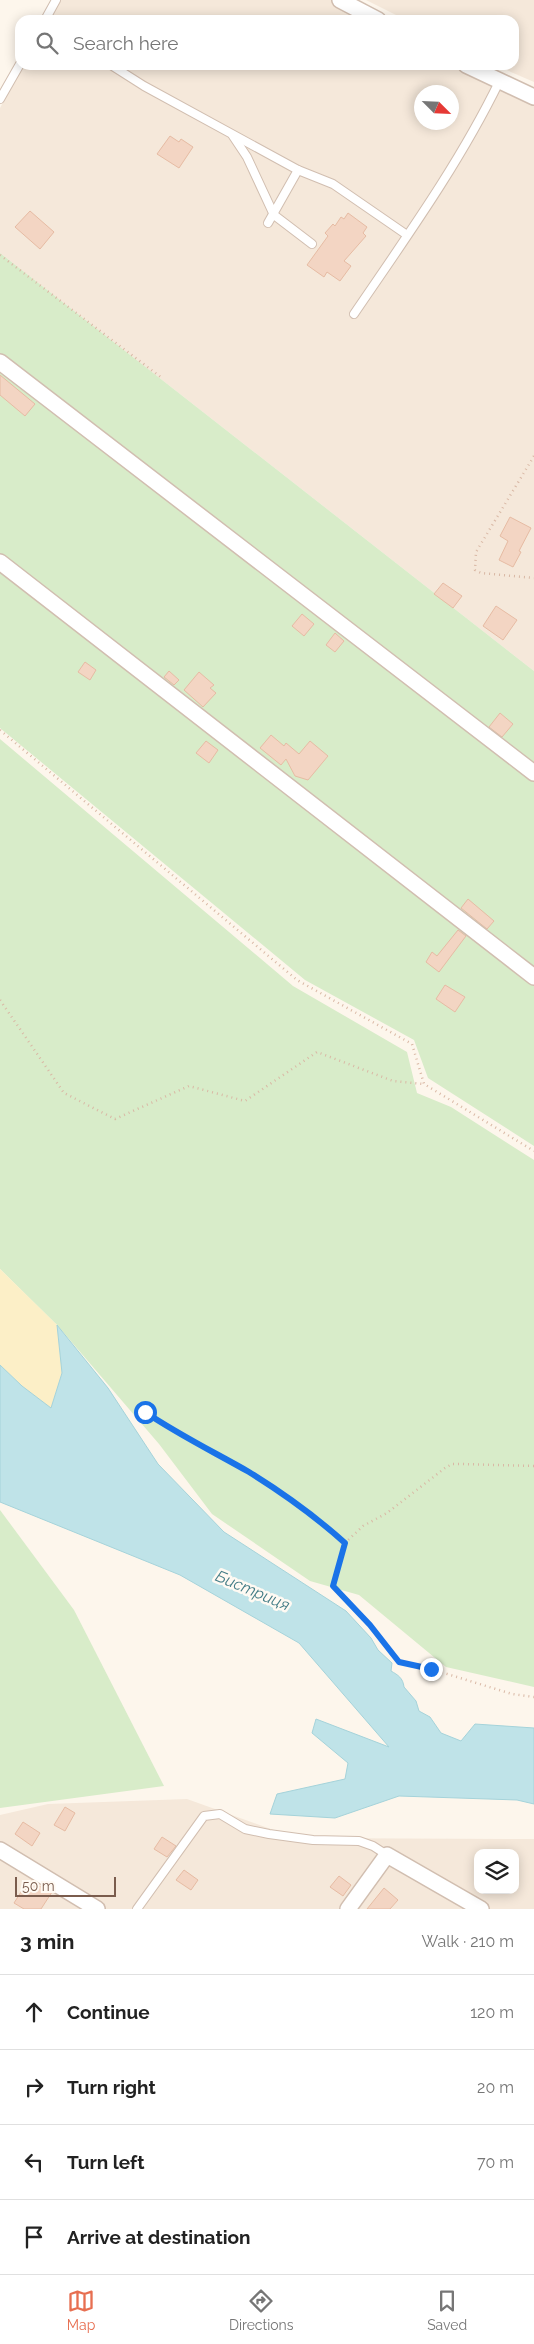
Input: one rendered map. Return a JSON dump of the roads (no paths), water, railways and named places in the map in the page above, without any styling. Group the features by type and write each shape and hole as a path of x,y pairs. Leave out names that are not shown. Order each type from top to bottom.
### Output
{"street":[{"path":"340,0 368,15"},
{"path":"476,70 534,97"},
{"path":"0,362 534,773"},
{"path":"0,562 534,977"},
{"path":"0,1850 97,1909"},
{"path":"348,1909 387,1856 481,1909"}],"lane":[{"path":"48,15 56,0"},
{"path":"0,99 17,70"},
{"path":"119,70 144,86 298,170 333,184 407,235"},
{"path":"354,314 481,120 499,82"},
{"path":"232,134 252,165 274,215 312,244"},
{"path":"268,223 298,170"},
{"path":"137,1909 204,1816 220,1814 245,1829 269,1834 312,1840 358,1841 373,1846 387,1856"}],"water":[{"name":"Бистриця","path":"57,1325 108,1388 158,1464 224,1532 346,1611 371,1638 378,1650 392,1663 391,1671 401,1679 404,1687 416,1701 419,1711 430,1717 441,1733 461,1741 475,1724 534,1728 534,1804 517,1800 399,1796 335,1818 270,1814 277,1794 345,1779 348,1763 312,1733 316,1719 389,1747 299,1643 180,1575 0,1502 0,1365 22,1386 51,1408 62,1373"}]}
